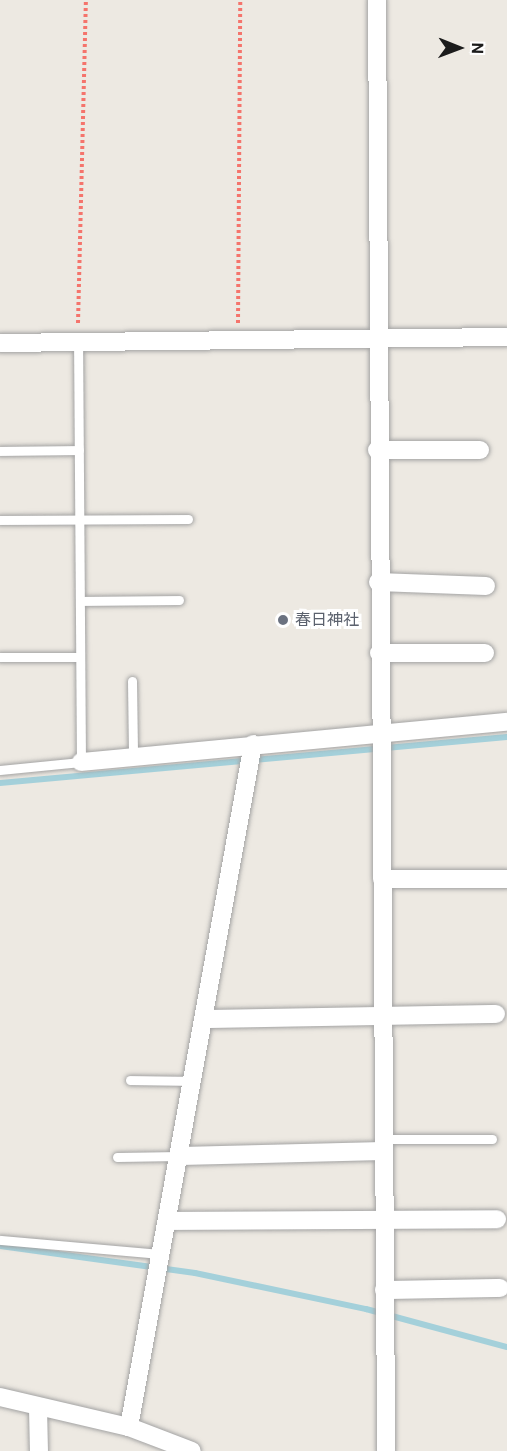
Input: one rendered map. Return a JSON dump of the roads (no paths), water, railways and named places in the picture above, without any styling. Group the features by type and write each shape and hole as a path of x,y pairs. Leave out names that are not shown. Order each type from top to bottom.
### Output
{"street":[{"path":"377,0 381,339 377,450 384,1015 386,1451"},
{"path":"0,343 238,338 507,337"},
{"path":"377,450 480,450"},
{"path":"378,582 486,586"},
{"path":"379,653 485,653"},
{"path":"81,762 253,744 507,722"},
{"path":"129,1426 180,1156 253,744"},
{"path":"382,879 507,879"},
{"path":"204,1019 496,1014"},
{"path":"180,1156 384,1145"},
{"path":"167,1221 497,1220"},
{"path":"384,1290 500,1288"},
{"path":"0,1397 38,1408 129,1426 192,1451"},
{"path":"38,1408 39,1451"}],"lane":[{"path":"0,770 81,762 78,342"},
{"path":"0,451 79,450"},
{"path":"0,520 188,519"},
{"path":"80,601 180,600"},
{"path":"0,657 80,657"},
{"path":"132,681 133,756"},
{"path":"130,1080 193,1081"},
{"path":"384,1145 492,1139"},
{"path":"117,1157 180,1156"},
{"path":"0,1240 161,1254"}],"waterway":[{"path":"0,783 507,737"},
{"path":"0,1246 195,1273 366,1309 507,1347"}],"place":[{"name":"春日神社","path":"283,620"}]}
